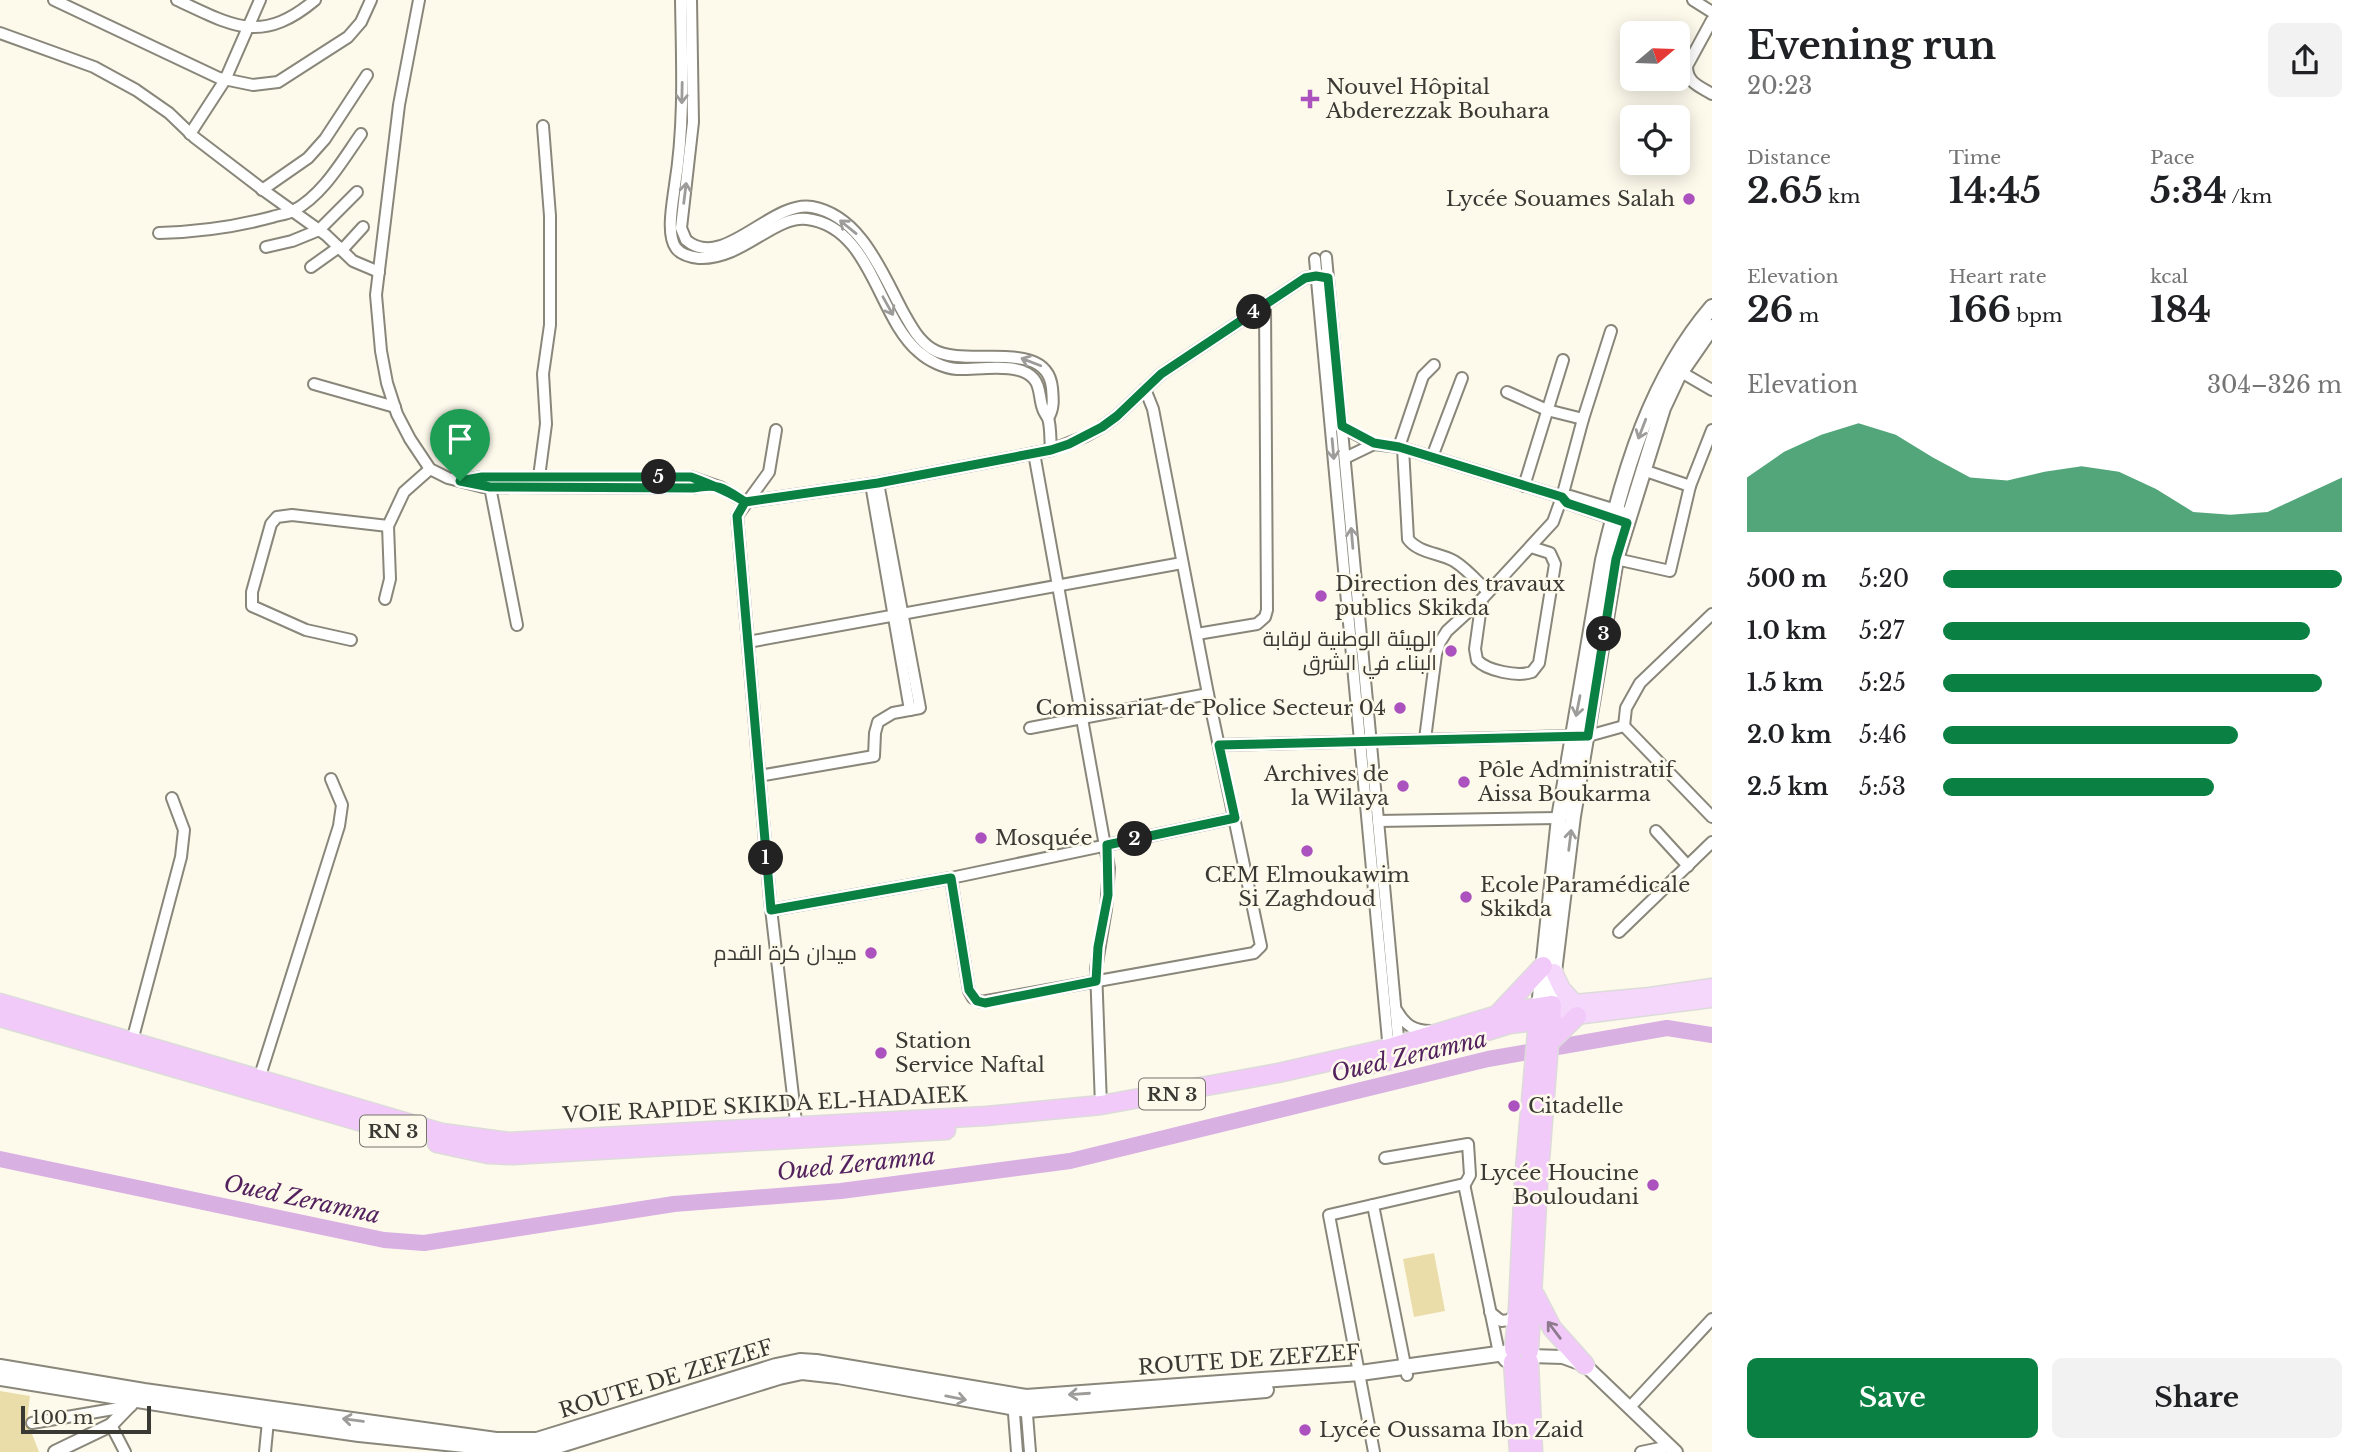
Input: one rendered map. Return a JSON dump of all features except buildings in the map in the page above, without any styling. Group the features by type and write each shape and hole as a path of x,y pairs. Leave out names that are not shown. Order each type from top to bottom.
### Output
{"highway":[{"path":"1543,1041 1497,1022 1548,969"},
{"name":"VOIE RAPIDE SKIKDA EL-HADAIEK","path":"0,1003 442,1133 509,1142 1036,1123 1123,1114 1395,1053 1497,1022"},
{"path":"1543,1041 1576,1009"},
{"path":"1519,1452 1516,1356 1524,1180 1540,1071 1545,1013"},
{"name":"VOIE RAPIDE SKIKDA EL-HADAIEK","path":"0,1017 429,1142 488,1154 513,1155 1101,1105 1395,1053 1445,1031 1545,1013"},
{"path":"1533,1452 1516,1356 1533,1287 1540,1071"},
{"path":"1533,1287 1542,1312 1552,1328 1585,1365"}],"main road":[{"path":"1576,1009 1548,969 1588,736 1621,516 1638,437 1656,394 1683,346 1712,307"},
{"path":"1545,1013 1559,818 1603,560 1643,470 1663,408 1681,372 1712,327"},
{"path":"1572,736 1588,736"},
{"name":"RN 3","path":"1545,1013 1712,987"},
{"name":"RN 3","path":"1576,1009 1712,999"},
{"name":"ROUTE DE ZEFZEF","path":"0,1378 359,1434 540,1451 802,1372 1020,1403 1360,1377 1516,1356"},
{"name":"ROUTE DE ZEFZEF","path":"0,1367 137,1399 496,1440 537,1440 776,1366 800,1361 840,1365 1020,1403"}],"street":[{"path":"54,0 225,79 266,85 288,77 348,37 361,22 372,0"},
{"path":"177,0 235,26 248,28 272,25 296,16 315,0"},
{"path":"190,134 225,79 260,0"},
{"path":"419,0 399,106 376,295 377,322 385,373 395,407 410,439 430,468 448,478 490,487 693,488 711,484"},
{"path":"681,0 682,94 678,172 671,233 675,247 682,254 691,257 729,243 792,208 806,206 826,212 847,225 864,242 913,329 933,350 960,358 1021,358 1040,364 1048,374 1052,387 1053,407 1048,418 1051,450"},
{"path":"691,0 693,122 681,228 689,243 706,253"},
{"path":"1693,0 1712,12"},
{"path":"1712,20 1687,66 1687,74 1690,81 1712,94"},
{"path":"0,33 94,67 136,90 169,113 190,134 262,190 319,229 353,261 379,272"},
{"path":"262,190 308,158 325,139 368,75"},
{"path":"539,477 546,424 543,374 550,311 550,216 543,126"},
{"path":"159,233 192,232 261,220 292,211 331,177 361,134"},
{"path":"266,247 292,241 319,229 357,192"},
{"path":"311,267 340,248 363,227"},
{"path":"1320,258 1395,1053"},
{"path":"460,481 482,477 691,477 720,487 745,502 874,484 1051,450 1102,427 1170,368 1305,278 1322,277"},
{"path":"1322,277 1342,426 1365,741 1378,821 1395,1009 1395,1053"},
{"path":"1197,634 1256,624 1265,617 1268,610 1265,305"},
{"path":"1425,739 1438,648 1447,631 1485,596 1553,522 1611,331"},
{"path":"1524,486 1563,360"},
{"path":"1434,365 1423,376 1401,448 1408,539 1415,546 1461,565 1485,596 1475,649 1477,660 1486,667 1525,674 1532,672 1539,663 1555,564 1550,553 1531,547"},
{"path":"1681,372 1712,390"},
{"path":"1432,457 1462,378"},
{"path":"314,384 395,407"},
{"path":"951,878 969,990 977,1001 985,1003 1254,953 1260,949 1261,939 1208,694 1153,409 1145,389"},
{"path":"1507,392 1548,410 1583,419"},
{"path":"1342,426 1374,443 1401,448 1562,497 1570,496 1621,516"},
{"path":"776,430 769,472 737,516 771,910 797,1132"},
{"path":"1616,559 1670,570 1690,486 1712,430"},
{"path":"1345,458 1374,443"},
{"path":"1034,453 1107,845 1108,895 1098,947 1096,981 1101,1105"},
{"path":"385,599 390,579 388,526 404,492 430,468"},
{"path":"1643,470 1690,486"},
{"path":"759,776 874,756 878,722 893,713 915,709 874,484"},
{"path":"490,487 517,625"},
{"path":"351,640 306,630 252,606 252,592 271,524 277,517 292,515 388,526"},
{"path":"748,642 1182,563"},
{"path":"1624,726 1626,708 1640,683 1712,614"},
{"path":"1030,728 1208,694"},
{"path":"1588,736 1624,726"},
{"path":"1624,726 1712,817"},
{"path":"1219,745 1572,736"},
{"path":"259,1079 340,825 342,805 331,779"},
{"path":"132,1041 181,857 184,830 172,798"},
{"path":"771,910 951,878 1235,818"},
{"path":"1378,821 1559,818"},
{"path":"1656,831 1688,866"},
{"path":"1619,932 1712,842"},
{"path":"1395,1009 1409,1027 1418,1031 1445,1031"},
{"path":"1385,1158 1468,1144 1470,1175 1464,1186 1490,1312 1516,1356 1563,1357 1585,1365 1673,1449"},
{"path":"1374,1452 1329,1215 1464,1186"},
{"path":"1373,1205 1406,1371"},
{"path":"1490,1312 1500,1321 1509,1320 1518,1312"},
{"path":"1630,1407 1712,1319"},
{"path":"32,1423 137,1399"},
{"path":"55,1452 111,1425 137,1399"},
{"path":"1017,1452 1020,1403"},
{"path":"1020,1403 1030,1452"},
{"path":"265,1452 268,1421"},
{"path":"111,1425 125,1452"},
{"path":"1641,1452 1673,1449"}],"shaded area":[{"path":"1434,1253 1445,1311 1414,1317 1403,1259"},
{"path":"0,1391 30,1396 27,1421 39,1452 0,1452"}],"waterway":[{"name":"Oued Zeramna","path":"0,1159 384,1240 424,1243 674,1204 841,1191 1070,1161 1488,1059 1667,1028 1712,1035"}],"place":[{"name":"Nouvel Hôpital Abderezzak Bouhara","path":"1310,99"},
{"name":"Lycée Souames Salah","path":"1689,199"},
{"name":"Direction des travaux publics Skikda","path":"1321,596"},
{"name":"الهيئة الوطنية لرقابة البناء في الشرق","path":"1451,651"},
{"name":"Comissariat de Police Secteur 04","path":"1400,708"},
{"name":"Pôle Administratif Aissa Boukarma","path":"1464,782"},
{"name":"Archives de la Wilaya","path":"1403,786"},
{"name":"Mosquée","path":"981,838"},
{"name":"CEM Elmoukawim Si Zaghdoud","path":"1307,851"},
{"name":"Ecole Paramédicale Skikda","path":"1466,897"},
{"name":"ميدان كرة القدم","path":"871,953"},
{"name":"Station Service Naftal","path":"881,1053"},
{"name":"Citadelle","path":"1514,1106"},
{"name":"Lycée Houcine Bouloudani","path":"1653,1185"},
{"name":"Lycée Oussama Ibn Zaid","path":"1305,1430"}],"route":[{"path":"460,481 482,477 691,477 720,487 745,502 878,483 1051,450 1102,427 1170,368 1305,278 1320,276 1328,278 1342,426 1374,443 1399,447 1562,497 1567,503 1627,523 1616,559 1588,736 1219,745 1235,818 1107,845 1107,909 1098,947 1096,981 985,1003 977,1001 969,990 951,878 771,910 737,516 745,502 711,484 693,488 483,487 460,481"}]}
